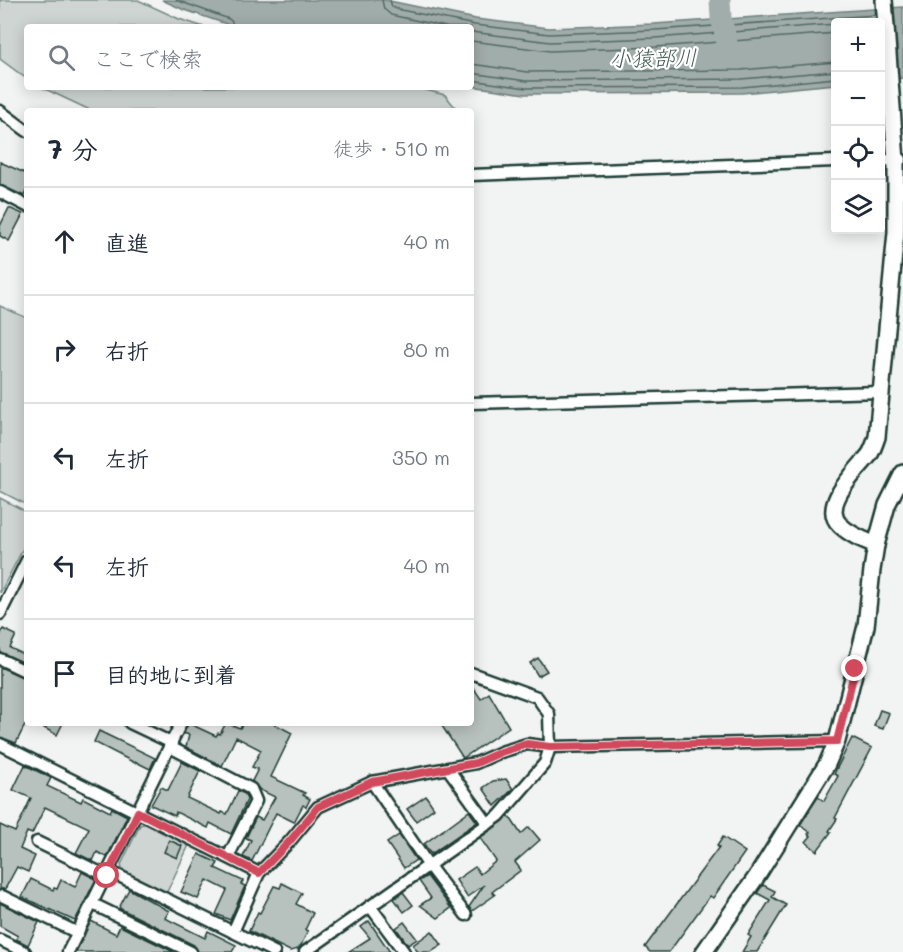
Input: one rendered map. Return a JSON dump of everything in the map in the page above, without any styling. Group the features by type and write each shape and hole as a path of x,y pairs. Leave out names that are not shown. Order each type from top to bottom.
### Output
{"street":[{"path":"876,545 854,536 838,524 834,509 839,494 854,471 871,453 877,437 896,232 885,0"},
{"path":"0,111 24,129"},
{"path":"474,175 831,161"},
{"path":"0,192 24,204"},
{"path":"474,404 881,392"},
{"path":"704,952 757,876 827,764 837,741 866,626 876,545 887,506 903,473"},
{"path":"0,614 24,566"},
{"path":"0,659 24,671"},
{"path":"305,952 499,816 545,763 550,747 549,714 537,697 474,674"},
{"path":"136,726 251,789 256,801 228,857"},
{"path":"68,952 180,726"},
{"path":"233,932 259,873 318,807 372,782 449,770 476,763 527,744 550,747 837,741"},
{"path":"0,744 259,873"},
{"path":"449,770 488,824"},
{"path":"372,782 429,866 466,915"},
{"path":"37,842 274,952"},
{"path":"2,896 78,933"},
{"path":"93,904 191,952"},
{"path":"370,906 404,952"},
{"path":"0,940 25,952"}],"shaded area":[{"path":"0,0 138,0 195,24 24,24 24,77 0,59"},
{"path":"47,90 426,90 445,95 455,107 454,108 86,108"},
{"path":"0,306 24,317 24,503 0,491"},
{"path":"0,498 24,510 24,547 0,593"},
{"path":"147,823 189,845 166,894 123,873 121,865 140,825"}],"water":[{"name":"小猿部川","path":"162,0 385,0 476,19 549,28 654,24 903,7 903,78 885,80 885,18 831,18 831,84 742,93 525,94 474,86 474,24 226,24"}],"building":[{"path":"0,162 24,173 24,196 0,185"},
{"path":"9,208 23,214 9,241 0,236 0,226"},
{"path":"3,629 16,635 10,648 24,655 24,663 0,652 0,636"},
{"path":"538,658 547,671 538,676 530,663"},
{"path":"0,667 24,678 24,726 16,743 0,737"},
{"path":"474,688 481,699 489,693 509,727 463,758 442,726 474,726"},
{"path":"880,710 889,713 883,729 874,726"},
{"path":"40,726 62,726 57,735"},
{"path":"187,726 194,726 216,736 224,726 240,728 241,726 279,726 292,733 271,777 305,793 303,795 310,799 306,807 303,805 294,822 276,813 252,861 243,857 251,840 246,838 256,817 262,820 275,797 260,790 252,781 258,769 252,767 261,750 236,737 222,766 186,747 189,735 184,733"},
{"path":"99,731 155,758 150,769 94,742"},
{"path":"852,738 872,748 835,818 837,819 829,831 831,832 817,851 806,842 811,836 808,834 810,832 800,825 818,797 824,801 838,776 834,774"},
{"path":"182,762 200,771 187,798 221,814 222,812 227,814 238,791 245,794 247,800 231,834 210,823 208,828 176,812 175,816 151,805 161,787 168,790"},
{"path":"25,765 51,778 47,786 81,802 83,798 110,812 112,808 127,816 107,857 97,852 93,861 76,853 89,828 45,807 32,834 27,832 20,849 35,856 28,872 17,867 5,889 0,889 0,825 15,832 31,798 13,790"},
{"path":"506,779 513,789 495,806 483,788 493,781"},
{"path":"426,796 434,808 416,821 407,809"},
{"path":"469,811 477,822 431,854 424,844"},
{"path":"509,816 521,834 529,827 540,840 515,862 521,870 492,892 495,895 472,911 469,907 484,885 467,897 456,880 475,867 480,874 496,861 480,838"},
{"path":"399,835 416,860 404,868 387,843"},
{"path":"723,837 745,852 713,898 710,896 669,952 650,952 645,947 719,847 717,846"},
{"path":"169,840 182,846 177,858 164,852"},
{"path":"199,854 218,863 215,868 243,881 241,884 245,886 230,920 216,914 227,890 207,880 198,899 181,892"},
{"path":"82,872 96,879 75,921 22,897 31,879 53,890 57,889 61,880 75,887"},
{"path":"427,876 451,908 438,918 420,905 431,898 419,881"},
{"path":"282,883 302,893 296,904 313,913 300,947 290,951 249,931 274,886 280,888"},
{"path":"763,885 775,891 772,897 786,905 757,952 742,952 751,937 748,935 770,900 757,893"},
{"path":"129,889 169,911 165,918 205,938 208,931 236,945 232,952 198,952 194,945 119,908"},
{"path":"403,892 413,905 404,912 394,899"},
{"path":"0,903 39,922 28,945 16,939 18,936 0,926"},
{"path":"91,921 116,934 120,926 174,952 76,952"},
{"path":"369,921 390,952 348,952 370,938 361,927"},
{"path":"404,922 417,939 408,945 396,928"},
{"path":"432,931 442,945 431,952 418,952 413,945"}],"waterway":[{"path":"720,0 721,18 728,47"}],"route":[{"path":"107,876 138,812 259,873 318,807 372,782 449,770 476,763 527,744 550,747 837,741 855,669"}]}
